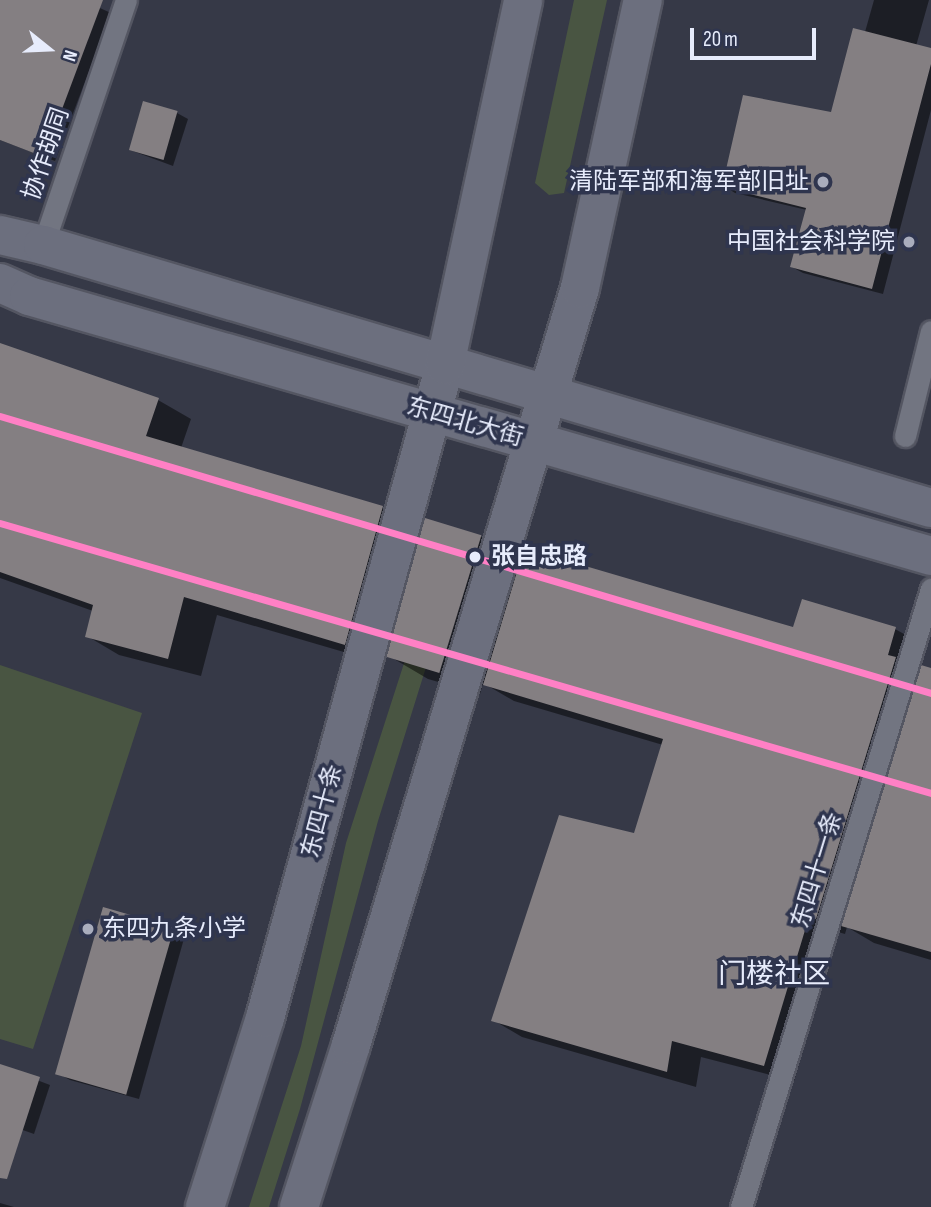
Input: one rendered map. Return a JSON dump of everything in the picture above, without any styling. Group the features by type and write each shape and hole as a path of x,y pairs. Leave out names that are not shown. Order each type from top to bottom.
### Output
{"main road":[{"path":"445,365 523,0"},
{"path":"299,1207 355,1032 580,288 643,0"},
{"name":"东四北大街","path":"0,235 43,245 931,508"},
{"name":"东四北大街","path":"0,284 29,296 931,556"},
{"name":"东四十条","path":"205,1207 265,1018 445,365"}],"lane":[{"name":"协作胡同","path":"43,245 126,0"},
{"path":"905,436 931,331"},
{"name":"东四十一条","path":"741,1207 931,589"}],"green space":[{"path":"574,0 607,0 564,193 549,195 535,183"},
{"path":"447,530 467,536 378,821 300,1109 269,1207 249,1207 301,1046 346,843"},
{"path":"0,665 142,713 33,1049 0,1039"}],"building":[{"path":"0,0 103,0 44,157 0,140"},
{"path":"853,28 931,48 931,64 872,289 790,267 806,208 722,187 743,95 831,112"},
{"path":"143,101 178,111 164,160 129,150"},
{"path":"0,343 159,398 146,436 383,506 345,645 184,597 168,659 85,637 93,605 0,572"},
{"path":"425,518 481,535 439,673 383,656"},
{"path":"524,548 793,627 802,599 896,627 888,655 896,657 816,919 809,917 764,1066 672,1041 667,1072 491,1021 559,815 634,833 663,739 483,685"},
{"path":"921,665 931,668 931,952 841,926"},
{"path":"103,907 174,927 126,1095 55,1074"},
{"path":"0,1064 40,1077 7,1179 0,1178"}],"transit line":[{"path":"0,416 931,693"},
{"path":"0,523 931,793"}],"place":[{"name":"清陆军部和海军部旧址","path":"823,182"},
{"name":"中国社会科学院","path":"909,242"},
{"name":"张自忠路","path":"475,557"},
{"name":"东四九条小学","path":"88,929"}],"district":[{"name":"门楼社区","path":"774,975"}]}
